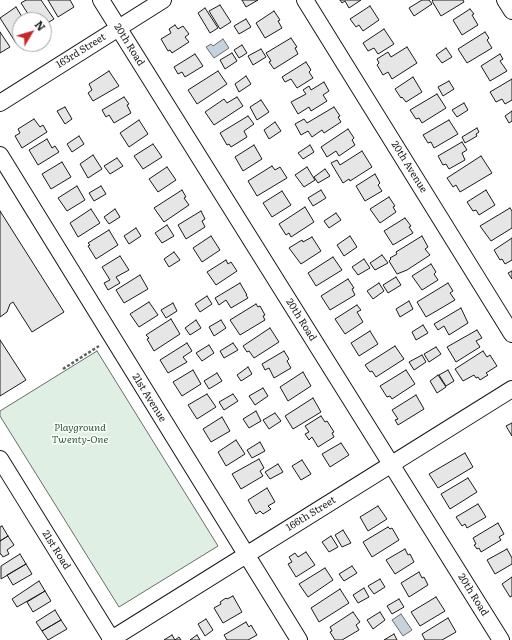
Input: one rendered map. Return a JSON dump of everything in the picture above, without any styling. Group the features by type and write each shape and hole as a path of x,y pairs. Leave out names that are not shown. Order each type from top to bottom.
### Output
{"street":[{"name":"20th Road","path":"101,0 501,640"},
{"name":"163rd Street","path":"0,103 163,0"},
{"name":"20th Avenue","path":"305,0 512,334"},
{"path":"505,0 512,12"},
{"name":"21st Avenue","path":"0,156 299,640"},
{"name":"166th Street","path":"111,640 512,389"},
{"name":"21st Road","path":"0,460 111,640"}],"path":[{"path":"63,369 99,346"}],"green space":[{"name":"Playground Twenty-One","path":"97,351 218,546 119,607 0,416 0,411"}],"shaded area":[{"path":"223,39 229,48 214,58 206,47 211,44 213,46"},
{"path":"401,614 412,630 403,636 392,620"}],"building":[{"path":"26,0 41,0 49,12 27,12 21,3"},
{"path":"48,0 70,0 74,7 58,17"},
{"path":"242,0 258,0 246,7"},
{"path":"340,0 361,0 349,8 345,1 342,3"},
{"path":"422,0 429,0 432,4 414,16 409,8"},
{"path":"463,0 464,2 441,16 432,1"},
{"path":"220,5 231,22 220,29 209,11"},
{"path":"370,6 379,20 363,31 359,25 356,27 350,19"},
{"path":"16,7 19,12 12,12 12,37 0,18"},
{"path":"205,8 218,28 210,33 198,13"},
{"path":"470,9 474,14 472,15 478,25 462,35 453,20"},
{"path":"274,11 280,20 278,21 282,28 265,38 256,23"},
{"path":"246,19 251,27 239,34 234,26"},
{"path":"175,25 178,29 183,26 189,34 185,37 189,42 172,53 170,50 168,51 161,39 171,33 169,29"},
{"path":"384,29 394,44 378,54 374,48 368,51 363,43"},
{"path":"0,32 10,47 0,53"},
{"path":"485,32 489,38 487,40 492,48 467,63 458,49"},
{"path":"291,38 297,47 295,48 298,54 274,69 269,62 271,61 266,53"},
{"path":"242,45 247,53 239,58 234,50"},
{"path":"407,47 417,63 392,79 388,72 383,75 377,65 379,63 377,59 388,52 391,57"},
{"path":"446,48 452,57 442,63 436,55"},
{"path":"261,49 266,57 253,65 248,56"},
{"path":"232,53 237,61 225,69 220,60"},
{"path":"195,54 203,66 185,77 182,72 178,74 174,67"},
{"path":"500,54 503,59 500,61 507,71 490,81 481,66"},
{"path":"306,62 311,70 309,72 313,78 297,88 291,79 285,82 282,77"},
{"path":"109,71 119,86 93,101 88,93 92,90 89,84"},
{"path":"218,71 227,84 197,104 188,90"},
{"path":"246,76 251,84 239,92 235,84"},
{"path":"413,77 422,92 406,102 402,97 401,98 395,89"},
{"path":"512,79 512,100 505,104 502,99 496,102 490,92"},
{"path":"449,81 454,89 443,96 438,87"},
{"path":"324,82 329,91 323,95 327,101 311,111 309,107 298,114 291,102 306,94 303,90 309,86 311,90"},
{"path":"437,94 446,108 422,123 419,118 416,119 410,110"},
{"path":"124,97 129,104 127,105 131,113 114,123 109,115 106,117 102,110"},
{"path":"237,97 243,106 214,125 205,112 224,99 227,103"},
{"path":"261,100 269,112 257,120 250,107"},
{"path":"464,103 468,110 457,117 452,110"},
{"path":"65,107 72,119 65,124 57,111"},
{"path":"334,107 340,116 338,117 341,122 324,133 322,130 312,137 308,131 301,135 295,124 304,119 307,123"},
{"path":"512,111 512,121 509,123 505,116"},
{"path":"248,116 254,124 244,131 247,137 231,147 229,144 227,145 220,133"},
{"path":"34,119 40,127 43,125 47,132 22,148 15,136 20,133 18,129"},
{"path":"139,120 148,134 129,147 120,133"},
{"path":"449,120 458,134 434,148 431,142 428,143 423,135"},
{"path":"275,122 281,131 269,139 264,130"},
{"path":"477,128 479,132 476,134 477,136 465,143 462,137"},
{"path":"348,129 354,138 352,140 355,145 339,156 336,151 327,157 321,147"},
{"path":"79,136 84,144 72,152 67,144"},
{"path":"47,139 52,148 55,146 59,152 38,165 29,150"},
{"path":"462,142 467,150 462,153 465,160 449,169 446,164 443,165 438,156"},
{"path":"153,144 162,157 143,169 134,156"},
{"path":"254,145 262,159 243,171 235,157"},
{"path":"310,145 314,152 303,159 298,153"},
{"path":"362,151 372,167 350,181 349,179 343,183 331,163 337,160 340,165"},
{"path":"93,155 102,169 88,178 80,164"},
{"path":"481,156 492,173 460,192 456,185 453,187 447,178"},
{"path":"117,158 123,166 110,174 104,166"},
{"path":"62,162 71,177 51,189 42,174"},
{"path":"272,166 275,170 280,167 287,178 257,196 248,181"},
{"path":"167,167 176,180 158,192 149,179"},
{"path":"307,167 315,180 304,187 295,175"},
{"path":"325,169 330,176 318,183 314,177"},
{"path":"375,174 380,183 378,185 382,191 365,201 356,186"},
{"path":"77,186 85,200 67,211 58,198"},
{"path":"101,186 106,194 94,201 89,193"},
{"path":"182,190 186,197 184,198 189,205 164,222 154,208"},
{"path":"321,190 326,198 313,206 308,198"},
{"path":"486,190 495,205 479,215 476,210 473,211 467,202"},
{"path":"282,191 291,205 272,217 263,203"},
{"path":"389,197 395,206 393,207 396,212 380,223 370,209"},
{"path":"305,207 314,222 291,237 289,233 286,235 279,224"},
{"path":"510,208 512,211 512,228 491,241 480,226"},
{"path":"91,209 100,223 78,237 70,223"},
{"path":"115,209 120,217 109,224 104,217"},
{"path":"0,211 64,312 32,332 13,302 10,304 7,312 0,317"},
{"path":"201,211 205,219 202,221 205,227 186,239 178,225"},
{"path":"336,213 341,220 329,228 324,221"},
{"path":"405,218 411,226 409,227 413,233 393,245 384,231"},
{"path":"167,225 174,236 162,243 155,233"},
{"path":"136,228 141,236 129,244 124,236"},
{"path":"109,230 118,245 96,259 88,246 90,245 88,243"},
{"path":"211,236 220,250 202,262 193,248"},
{"path":"350,236 357,247 344,256 337,245"},
{"path":"422,236 428,247 425,249 430,255 407,270 397,274 389,261 391,259 390,258 397,254 396,252"},
{"path":"312,237 321,251 301,264 289,248 302,240 303,242"},
{"path":"512,238 512,260 505,264 502,259 500,260 494,250"},
{"path":"174,252 180,260 169,267 164,259"},
{"path":"382,255 388,263 375,270 370,263"},
{"path":"120,256 129,270 116,277 120,283 108,290 104,283 110,280 102,267"},
{"path":"333,257 342,270 316,286 308,273"},
{"path":"364,259 370,268 358,275 352,267"},
{"path":"226,260 228,264 231,262 237,271 216,285 207,272"},
{"path":"431,264 436,272 434,274 438,280 422,290 412,276"},
{"path":"512,271 512,279 508,273"},
{"path":"140,275 148,289 124,303 116,290"},
{"path":"396,277 401,285 388,293 383,285"},
{"path":"348,279 354,288 352,289 355,295 330,310 321,296"},
{"path":"240,283 248,298 231,308 226,300 219,305 215,298"},
{"path":"379,283 384,291 373,299 367,291"},
{"path":"448,283 453,291 450,293 455,300 426,317 417,302"},
{"path":"207,296 212,304 200,312 195,304"},
{"path":"409,301 413,309 400,317 396,309"},
{"path":"149,302 158,315 139,327 130,314"},
{"path":"173,303 177,311 166,318 161,310"},
{"path":"256,304 258,307 260,306 265,315 263,316 265,320 240,335 230,320"},
{"path":"357,305 361,310 357,312 363,322 345,334 335,319"},
{"path":"461,308 468,323 449,335 444,326 438,330 434,324"},
{"path":"171,319 180,334 154,351 147,339 149,338 146,335"},
{"path":"196,320 201,328 190,335 185,328"},
{"path":"221,320 226,328 214,336 209,327"},
{"path":"423,325 428,333 416,340 412,332"},
{"path":"270,328 279,342 254,358 243,346"},
{"path":"477,330 482,338 476,341 480,347 456,362 447,347"},
{"path":"370,331 378,344 359,356 351,343"},
{"path":"0,340 26,380 0,396"},
{"path":"187,343 192,351 183,357 187,362 168,373 160,360"},
{"path":"233,343 238,350 224,358 220,351"},
{"path":"209,345 214,353 202,361 196,353"},
{"path":"395,346 404,359 376,377 365,365"},
{"path":"436,347 441,354 429,362 424,354"},
{"path":"284,351 289,359 287,361 291,368 274,378 269,368 265,370 262,364"},
{"path":"483,351 487,357 490,355 497,366 486,373 488,375 480,380 474,375 463,381 455,369"},
{"path":"422,355 426,362 414,370 409,362"},
{"path":"248,367 252,374 241,381 237,375"},
{"path":"193,370 201,384 182,396 173,382"},
{"path":"406,370 415,384 392,399 390,396 387,397 380,386"},
{"path":"448,370 454,381 446,386 439,375"},
{"path":"303,372 311,386 288,401 280,387"},
{"path":"217,373 222,381 209,389 204,381"},
{"path":"438,375 446,387 437,393 430,381"},
{"path":"263,388 268,396 255,405 249,396"},
{"path":"207,394 216,407 197,419 188,405"},
{"path":"233,394 238,401 224,410 219,402"},
{"path":"416,395 424,409 398,425 395,420 398,419 392,410"},
{"path":"313,398 321,412 293,429 285,416"},
{"path":"256,411 261,421 249,428 243,419"},
{"path":"275,413 281,421 269,429 263,420"},
{"path":"321,416 325,422 327,421 334,432 332,433 334,437 318,447 312,437 309,440 305,434 309,432 305,426"},
{"path":"222,417 230,431 211,442 203,429"},
{"path":"512,423 512,436 506,426"},
{"path":"236,440 245,454 226,466 218,452"},
{"path":"260,442 265,451 252,458 247,450"},
{"path":"341,443 349,455 330,467 322,454"},
{"path":"465,453 473,467 438,488 429,474"},
{"path":"259,459 264,468 260,471 263,476 241,489 232,474"},
{"path":"302,460 311,474 301,480 292,466"},
{"path":"278,464 283,472 270,479 265,472"},
{"path":"468,478 477,492 450,509 441,494"},
{"path":"267,488 275,502 268,506 271,509 263,514 260,511 256,514 248,500"},
{"path":"478,504 486,517 467,528 465,524 462,526 456,517"},
{"path":"378,506 387,519 368,531 360,517"},
{"path":"498,523 504,534 499,537 501,540 481,552 479,548 477,549 474,545 476,544 473,538"},
{"path":"2,526 8,536 0,541 0,527"},
{"path":"388,527 390,529 392,528 399,540 372,557 363,542"},
{"path":"343,530 351,543 342,547 335,535"},
{"path":"8,536 14,545 7,550 9,554 3,557 0,554 0,541"},
{"path":"331,536 338,547 329,552 322,542"},
{"path":"405,549 408,555 410,554 414,562 395,574 386,560"},
{"path":"507,549 512,558 512,564 495,574 487,560"},
{"path":"306,552 315,565 296,577 288,564 292,562 289,557 295,553 298,557"},
{"path":"20,554 26,564 1,579 1,566"},
{"path":"26,564 32,574 13,585 7,575"},
{"path":"352,566 357,573 344,581 339,574"},
{"path":"325,568 333,580 308,597 299,584"},
{"path":"419,572 422,578 424,577 428,585 409,597 401,583"},
{"path":"512,577 512,596 510,597 502,584"},
{"path":"380,579 385,587 374,594 368,586"},
{"path":"39,581 45,591 17,607 12,599"},
{"path":"364,588 369,597 358,603 353,595"},
{"path":"340,589 349,603 319,622 311,608"},
{"path":"45,591 51,601 33,612 27,602"},
{"path":"233,596 242,612 223,623 214,608 221,604 220,602 226,598 227,599"},
{"path":"436,597 445,611 420,626 411,612"},
{"path":"399,599 404,607 392,614 387,606"},
{"path":"55,610 61,620 42,631 36,622"},
{"path":"353,612 360,622 356,625 359,630 342,640 335,640 330,632 332,631 330,627"},
{"path":"380,612 385,620 373,629 367,620"},
{"path":"448,618 456,632 442,640 425,640 422,634"},
{"path":"206,619 213,630 205,636 198,624"},
{"path":"61,620 67,629 48,640 42,631"},
{"path":"246,622 249,627 251,625 257,635 248,640 227,640 224,635"},
{"path":"394,634 397,640 384,640"},
{"path":"172,635 175,640 164,640"},
{"path":"197,635 200,640 190,640"}]}
